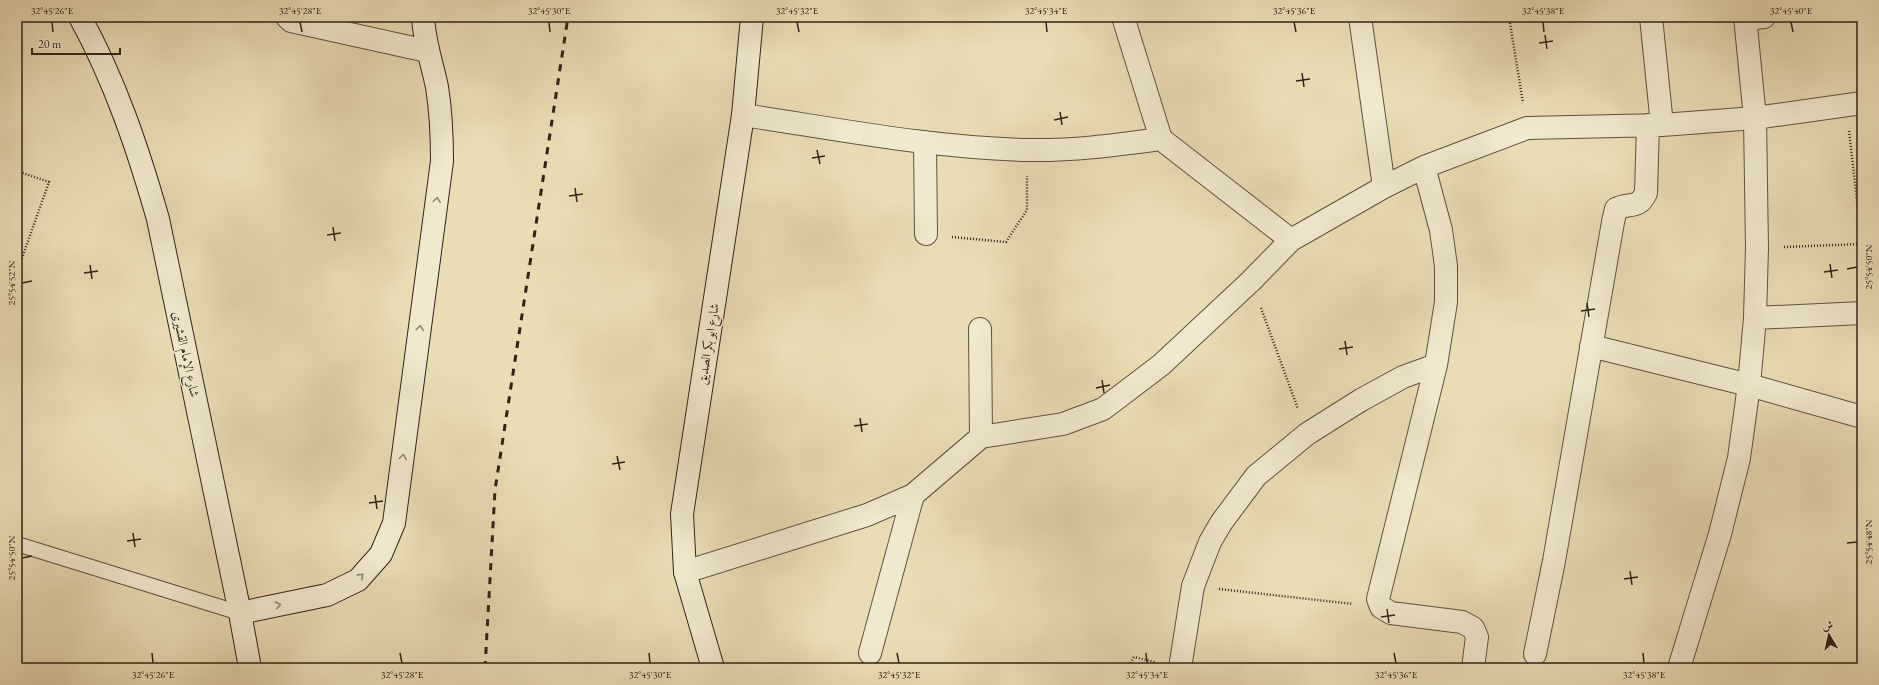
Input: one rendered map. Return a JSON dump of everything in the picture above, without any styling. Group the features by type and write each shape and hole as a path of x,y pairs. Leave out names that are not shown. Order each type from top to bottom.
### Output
{"street":[{"name":"شارع الإمام القشيرى","path":"80,17 97,47 126,117 141,160 158,219 240,613 250,668"},
{"name":"شارع الإمام القشيرى","path":"96,17 97,47"},
{"path":"287,17 291,21 427,51"},
{"path":"240,613 327,596 358,580 381,554 394,523 442,161 442,124 437,87 427,51 423,17"},
{"name":"شارع ابو بكر الصديق","path":"713,668 685,572 682,514 743,115 752,17"},
{"path":"1123,17 1161,140 1291,240"},
{"path":"1360,17 1384,187"},
{"path":"1535,654 1554,561 1612,222 1616,209 1622,206 1635,205 1643,200 1646,193 1655,125 1651,17"},
{"path":"1681,668 1722,526 1738,458 1749,385 1755,318 1757,248 1752,18"},
{"path":"685,572 867,515 913,495 981,437 1063,424 1103,409 1161,365 1251,281 1291,240 1384,187 1424,167 1527,128 1655,125 1755,118 1854,104"},
{"path":"743,115 925,143 1028,150 1083,149 1161,140"},
{"path":"925,143 926,234"},
{"path":"1424,167 1441,230 1446,266 1446,302 1436,366 1378,599 1381,607 1391,613 1462,622 1473,628 1477,637 1473,668"},
{"path":"1755,318 1862,313"},
{"path":"980,329 981,437"},
{"path":"1591,346 1749,385 1862,417"},
{"path":"1181,668 1193,586 1210,542 1256,476 1307,434 1361,400 1403,377 1436,366"},
{"path":"870,653 913,495"}],"lane":[{"path":"17,544 240,613"}],"path":[{"path":"1509,17 1527,128"},
{"path":"1757,248 1862,244 1854,104"},
{"path":"926,234 1006,242 1027,210 1028,150"},
{"path":"17,171 49,182 17,272"},
{"path":"1251,281 1307,434"},
{"path":"1193,586 1381,607"},
{"path":"1127,668 1134,657 1181,668"}],"railway":[{"path":"485,668 495,490 568,17"}]}
